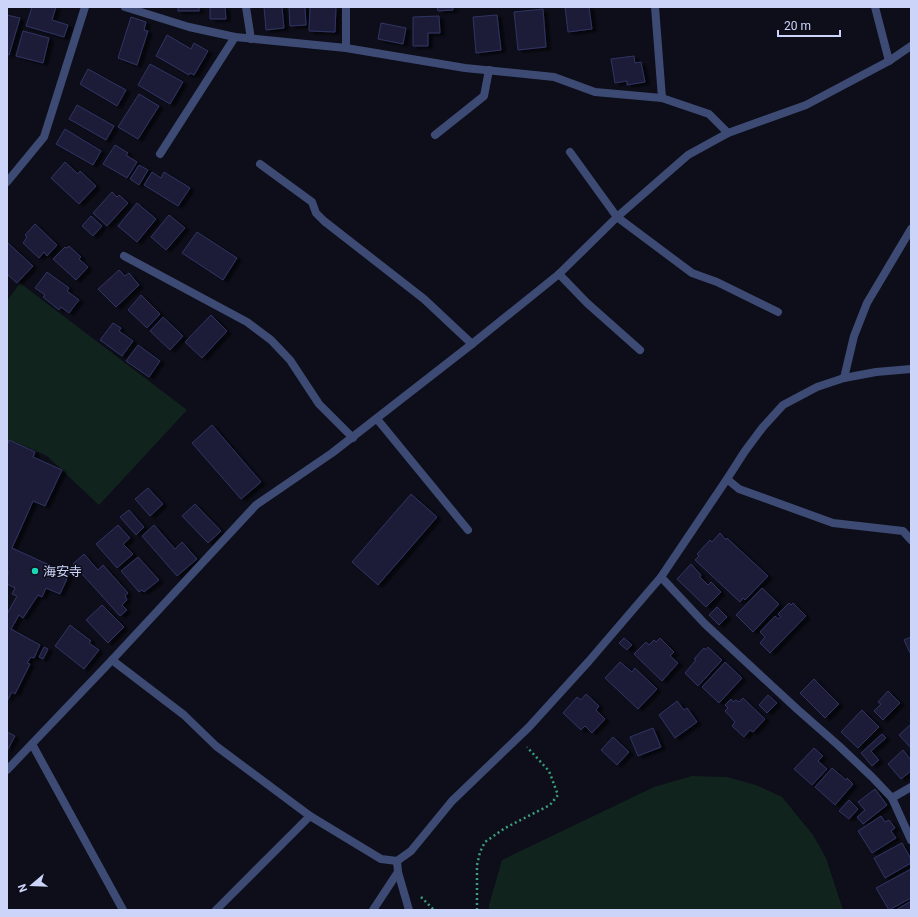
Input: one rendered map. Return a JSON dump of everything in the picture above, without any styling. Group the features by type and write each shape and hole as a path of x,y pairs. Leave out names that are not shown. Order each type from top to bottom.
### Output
{"street":[{"path":"7,182 44,137 85,7"},
{"path":"125,7 150,11 189,26 235,37 346,48 465,68 554,77 595,92 662,98 709,114 728,133"},
{"path":"246,7 251,39"},
{"path":"346,7 346,48"},
{"path":"655,7 662,98"},
{"path":"875,7 889,61"},
{"path":"160,154 235,37"},
{"path":"7,770 256,505 353,438 559,274 617,217 688,155 728,133 806,105 889,61 911,46"},
{"path":"902,52 911,55"},
{"path":"434,136 484,96 489,70"},
{"path":"570,152 617,217 692,273 717,282 778,312"},
{"path":"260,164 312,202 316,213 324,221 424,299 472,344"},
{"path":"844,378 854,336 867,303 911,229"},
{"path":"124,256 247,322 271,340 290,360 319,404 353,438"},
{"path":"559,274 588,304 640,350"},
{"path":"112,660 184,715 216,746 310,816 381,859 397,861 411,851 452,801 518,737 589,661 661,577 727,479 744,451 783,405 817,387 844,378 876,372 911,369"},
{"path":"377,419 468,530"},
{"path":"727,479 739,490 833,523 903,531 911,540"},
{"path":"661,577 705,624 838,745 892,798 911,840"},
{"path":"32,744 123,910"},
{"path":"892,798 911,787"},
{"path":"216,910 310,816"},
{"path":"397,861 398,872 409,910"},
{"path":"373,910 398,872"}],"path":[{"path":"477,910 477,865 480,852 485,842 505,828 550,805 558,795 549,771 518,737"}],"green space":[{"path":"20,283 187,410 99,505 47,456 7,439 7,301"},
{"path":"692,776 727,777 756,785 782,797 813,835 826,858 843,910 489,910 489,905 502,860 654,787"}],"building":[{"path":"32,7 56,7 52,20 68,25 64,37 26,26"},
{"path":"178,7 199,7 199,11 178,11"},
{"path":"210,7 225,7 226,19 210,19"},
{"path":"264,7 282,7 284,28 266,30"},
{"path":"289,7 305,7 306,25 290,26"},
{"path":"310,7 336,7 335,32 309,31"},
{"path":"437,7 453,7 453,10 438,11"},
{"path":"565,7 589,7 592,29 568,32"},
{"path":"543,9 546,47 518,50 514,12"},
{"path":"7,15 20,18 9,55 7,54"},
{"path":"497,15 501,50 476,53 473,17"},
{"path":"439,16 440,33 428,33 428,46 413,46 413,17"},
{"path":"131,17 146,22 144,30 148,31 137,65 118,58"},
{"path":"381,23 406,28 403,44 378,39"},
{"path":"23,31 49,38 43,63 16,56"},
{"path":"167,35 191,49 194,43 208,51 194,75 190,73 189,75 156,56"},
{"path":"634,56 635,63 641,62 645,82 627,85 627,81 615,83 611,59"},
{"path":"150,64 183,82 170,104 138,85"},
{"path":"88,69 126,90 117,106 80,84"},
{"path":"139,94 159,106 138,139 118,127"},
{"path":"77,105 114,126 106,140 69,119"},
{"path":"65,129 101,151 93,165 56,144"},
{"path":"115,145 128,153 126,155 137,162 127,178 103,164"},
{"path":"65,162 78,174 80,171 96,186 79,204 51,178"},
{"path":"139,165 148,170 139,185 130,179"},
{"path":"152,172 161,178 164,172 190,188 178,206 144,185"},
{"path":"112,192 117,197 119,195 128,203 107,226 93,213"},
{"path":"137,203 156,219 137,242 118,226"},
{"path":"169,215 185,228 166,250 151,237"},
{"path":"91,216 102,226 93,236 82,226"},
{"path":"35,224 57,245 47,256 44,252 39,258 23,243 27,237 25,235"},
{"path":"197,232 237,258 223,280 182,253"},
{"path":"7,242 33,266 17,283 7,274"},
{"path":"69,246 81,257 79,259 88,267 76,280 53,259 65,247 67,248"},
{"path":"119,270 125,276 129,273 139,285 116,307 98,289"},
{"path":"47,272 69,288 67,291 79,300 69,313 61,307 59,310 43,297 45,295 35,288"},
{"path":"141,295 160,314 147,328 128,310"},
{"path":"211,315 227,331 202,358 185,342"},
{"path":"163,317 183,336 170,350 150,331"},
{"path":"113,323 121,328 119,331 133,341 122,356 100,340"},
{"path":"138,345 160,361 149,377 126,361"},
{"path":"212,425 261,482 241,499 192,443"},
{"name":"海安寺","path":"9,440 35,452 33,457 62,470 45,506 33,501 12,548 69,574 60,594 46,588 42,597 38,595 23,618 19,615 11,629 40,645 34,658 31,657 27,663 30,664 15,694 12,692 7,701 7,614 17,596 12,594 15,588 7,584 7,445"},
{"path":"148,488 163,504 150,516 135,499"},
{"path":"411,494 437,517 378,585 352,562"},
{"path":"195,504 221,531 208,543 182,516"},
{"path":"129,510 144,527 136,535 120,517"},
{"path":"118,525 130,538 123,544 133,554 117,568 96,544"},
{"path":"154,525 175,549 182,542 197,559 177,576 142,536"},
{"path":"720,533 726,540 727,538 768,576 745,600 743,598 740,602 695,560 699,556 697,554 710,540 712,542"},
{"path":"84,554 98,570 103,565 128,593 125,596 127,600 122,605 127,610 120,616 73,564"},
{"path":"138,557 159,580 144,592 142,590 139,592 121,571"},
{"path":"691,564 708,585 711,582 721,592 706,607 677,579"},
{"path":"762,588 779,604 753,632 736,615"},
{"path":"789,603 791,605 793,603 806,616 770,653 760,643 765,637 760,632 775,616 778,619 781,617 778,614"},
{"path":"102,605 124,627 108,643 86,620"},
{"path":"717,607 727,617 719,625 709,615"},
{"path":"70,625 91,641 89,643 99,650 84,669 55,646"},
{"path":"911,637 911,653 910,653 904,640"},
{"path":"624,638 632,645 627,650 619,643"},
{"path":"660,638 674,652 670,656 678,663 662,681 634,654 646,642 649,645 654,640 656,642"},
{"path":"44,647 48,649 43,659 39,657"},
{"path":"708,647 722,660 698,686 685,673 696,660 694,659 704,648 706,650"},
{"path":"620,662 632,672 635,668 657,689 638,709 605,678"},
{"path":"725,662 742,678 719,703 702,687"},
{"path":"814,679 839,704 825,718 800,693"},
{"path":"888,691 900,703 883,720 874,711 881,704 878,702"},
{"path":"586,694 599,706 596,710 605,719 592,733 585,726 581,730 563,713 577,697 581,700"},
{"path":"768,695 777,703 767,713 759,705"},
{"path":"743,698 765,719 753,732 750,730 744,737 732,726 735,722 725,711 728,708 725,705 731,699 733,702 736,700 739,702"},
{"path":"677,701 684,710 687,708 697,722 675,738 659,715"},
{"path":"862,710 879,727 858,748 841,732"},
{"path":"911,724 911,748 899,735"},
{"path":"653,728 661,747 638,756 630,737"},
{"path":"7,732 15,736 7,751"},
{"path":"882,734 886,738 871,751 879,760 872,766 861,753"},
{"path":"613,737 629,752 617,765 601,750"},
{"path":"814,748 823,756 818,761 827,769 812,785 794,769"},
{"path":"903,750 911,760 911,771 901,779 888,764"},
{"path":"832,768 853,784 835,805 815,787"},
{"path":"875,789 887,805 863,824 857,817 865,810 858,802"},
{"path":"849,800 858,809 849,819 839,811"},
{"path":"881,816 885,822 889,820 895,828 891,831 896,838 872,853 858,831"},
{"path":"902,843 911,859 911,863 885,878 874,858"},
{"path":"911,869 911,898 889,910 876,888"},
{"path":"911,901 911,910 896,910"}],"place":[{"name":"海安寺","path":"35,571"}]}
